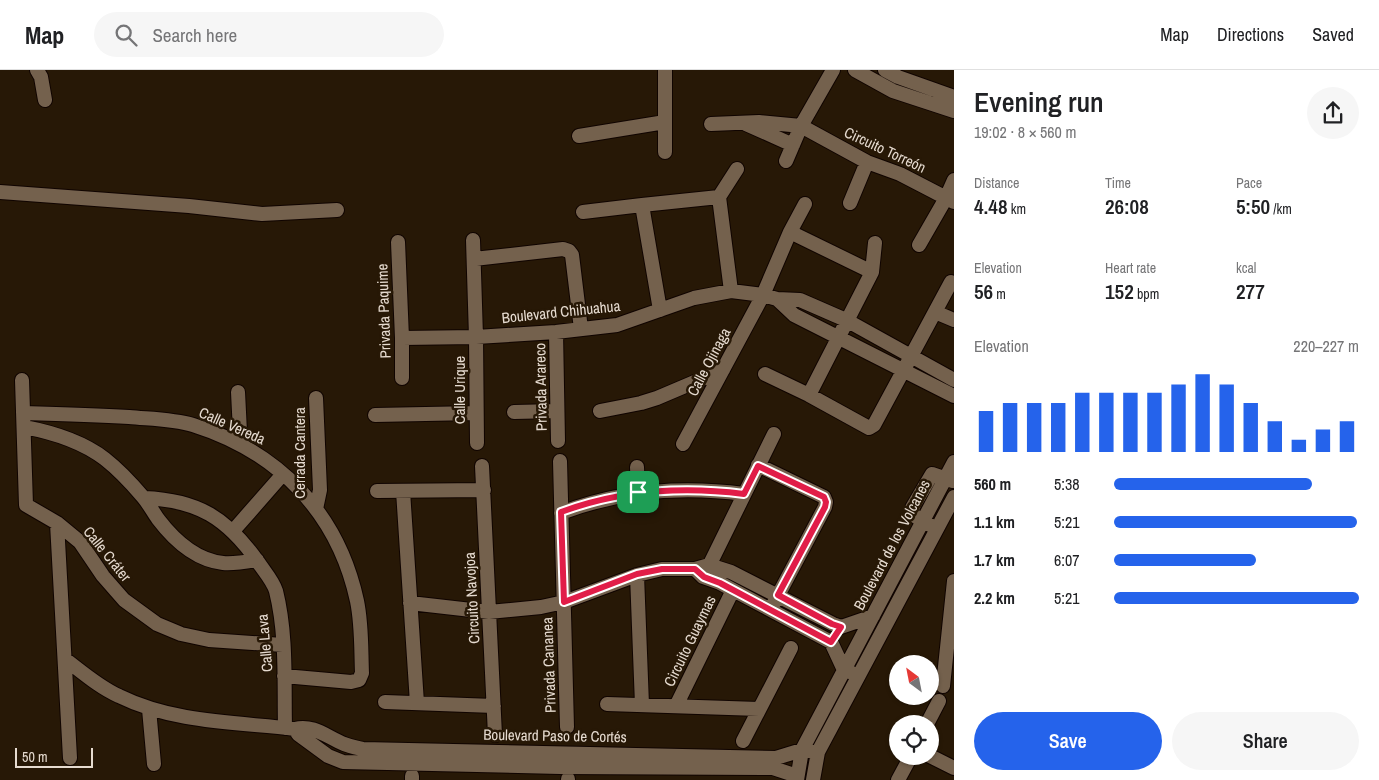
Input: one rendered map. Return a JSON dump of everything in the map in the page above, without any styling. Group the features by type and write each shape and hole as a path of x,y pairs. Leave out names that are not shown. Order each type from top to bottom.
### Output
{"street":[{"path":"37,70 41,78 45,100"},
{"path":"665,70 665,152"},
{"path":"786,161 801,126 833,70"},
{"path":"855,70 893,91 954,111"},
{"path":"885,70 898,77 954,97"},
{"path":"579,136 665,122"},
{"path":"711,124 759,122 801,126"},
{"path":"743,123 793,145"},
{"name":"Circuito Torreón","path":"801,126 867,162 900,174 950,200"},
{"path":"850,203 867,162"},
{"path":"731,291 719,197 737,169"},
{"path":"920,245 950,200 954,180"},
{"path":"0,192 189,206 262,214 337,210"},
{"path":"583,212 719,197"},
{"name":"Calle Ojinaga","path":"683,444 763,295 790,232 805,204"},
{"path":"642,205 660,310"},
{"path":"790,232 872,272"},
{"name":"Calle Urique","path":"473,240 476,337 476,443"},
{"name":"Privada Paquime","path":"398,242 402,378"},
{"path":"809,395 872,272 876,243"},
{"path":"474,259 563,249 569,251 572,255 580,329"},
{"path":"765,374 809,395 869,428 874,425 951,282"},
{"name":"Boulevard Chihuahua","path":"402,338 476,337 556,332 617,324 694,298 731,291 763,295 777,299 800,300 846,320 954,380"},
{"name":"Boulevard Chihuahua","path":"777,299 794,314 954,396"},
{"path":"935,312 954,320"},
{"name":"Privada Arareco","path":"556,332 558,441"},
{"path":"600,411 657,398 723,370"},
{"name":"Calle Cráter","path":"22,380 26,505 57,523 80,542 103,576 124,600 157,624 181,634 209,640 283,645"},
{"path":"235,442 240,432 238,392"},
{"name":"Cerrada Cantera","path":"316,398 320,490 316,508"},
{"path":"514,412 557,411"},
{"name":"Calle Vereda","path":"23,413 163,420 192,425 235,442 262,457 303,493 328,526 349,572 358,602 360,617 362,673 359,680 351,682 284,676"},
{"path":"376,416 476,413"},
{"path":"24,427 37,429 76,443 104,459 144,498 159,520 185,548 203,558 221,563 257,560"},
{"path":"702,570 744,494 774,434"},
{"name":"Privada Cananea","path":"560,461 567,727"},
{"name":"Boulevard de los Volcanes","path":"797,778 802,750 923,521 950,480 954,462"},
{"name":"Circuito Navojoa","path":"482,466 495,735"},
{"path":"758,466 824,497 826,502 771,610"},
{"path":"637,467 638,492"},
{"path":"233,531 282,474"},
{"path":"377,491 484,490"},
{"path":"561,512 638,492 710,490 744,494"},
{"path":"403,491 417,703"},
{"path":"814,780 818,752 954,497"},
{"name":"Calle Lava","path":"144,498 186,503 204,510 233,531 257,560 275,589 281,618 284,676 290,729"},
{"path":"923,521 937,530"},
{"path":"57,523 70,758"},
{"path":"410,603 489,612 541,607 564,602 637,574 662,569 702,570 731,572 841,627"},
{"path":"702,570 733,590 831,642 844,670 858,676"},
{"name":"Circuito Guaymas","path":"637,574 642,705"},
{"path":"943,686 950,655 954,581"},
{"name":"Circuito Guaymas","path":"676,706 733,590"},
{"path":"831,642 841,627 873,616"},
{"path":"743,742 790,648"},
{"name":"Boulevard Paso de Cortés","path":"65,660 117,696 149,709 194,720 290,729 312,728 342,743 363,749 560,760 773,768 797,778"},
{"path":"385,702 494,706"},
{"name":"Circuito Guaymas","path":"607,704 759,709"},
{"path":"149,709 154,764"},
{"name":"Boulevard Paso de Cortés","path":"290,729 328,756 343,762 363,764 776,758 802,750 818,752"},
{"path":"363,749 363,764"},
{"path":"939,760 954,768"},
{"path":"898,780 906,765"}],"route":[{"path":"758,466 824,497 825,507 778,595 841,627 831,642 720,583 704,577 695,569 662,569 637,574 564,602 561,512 638,492 710,490 744,494 758,466"}]}
